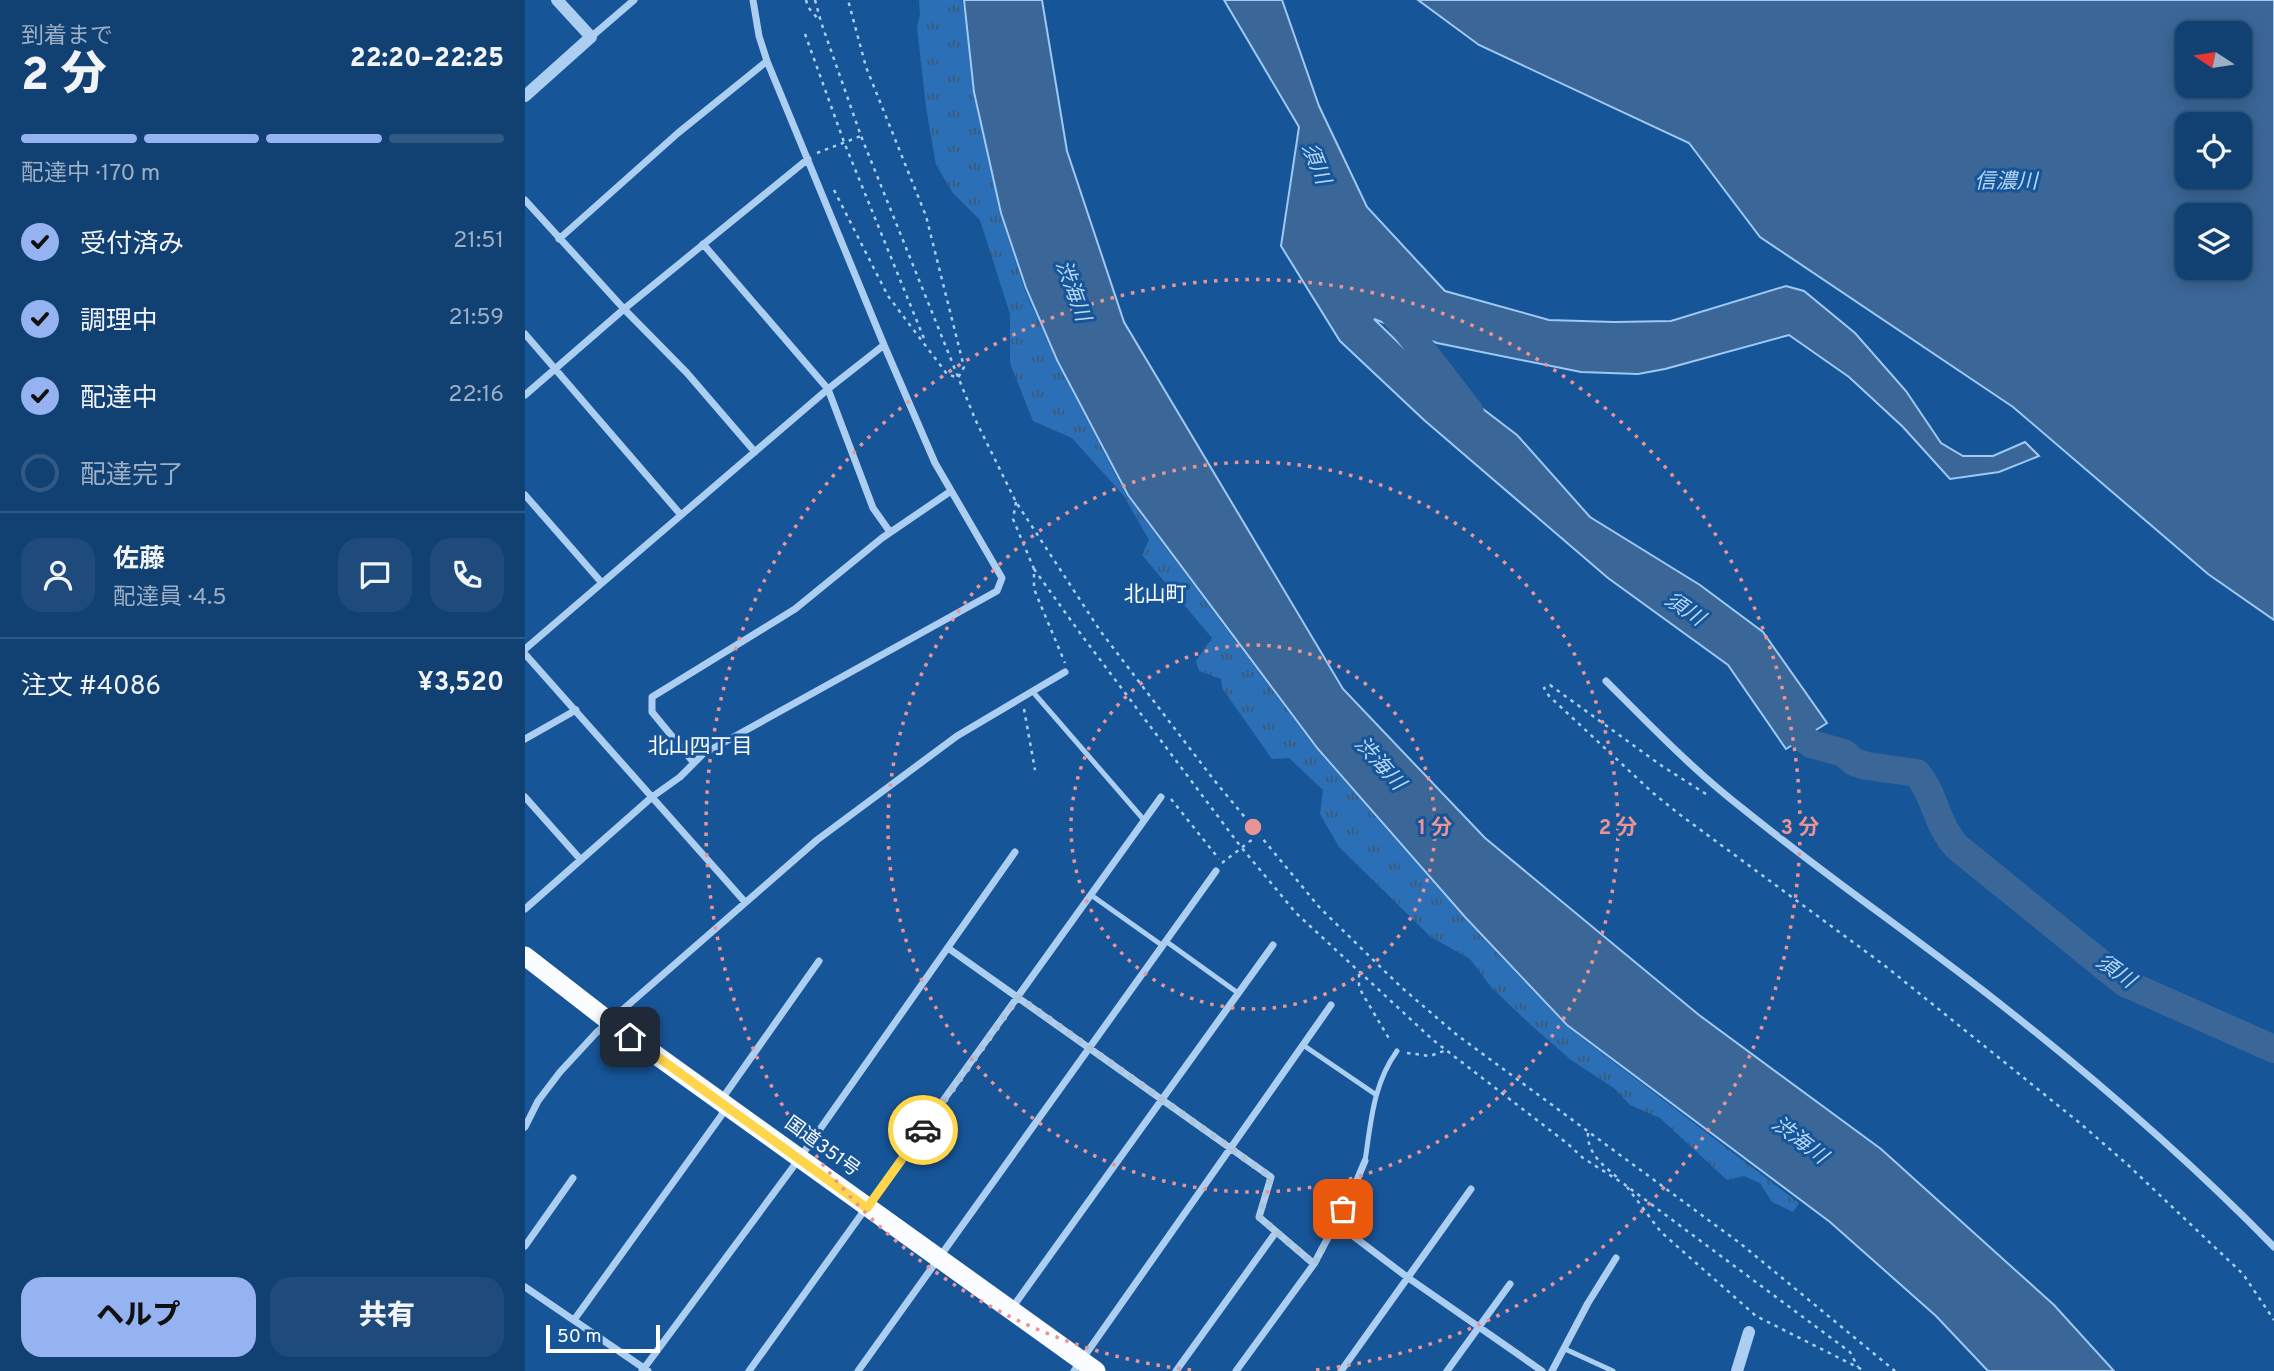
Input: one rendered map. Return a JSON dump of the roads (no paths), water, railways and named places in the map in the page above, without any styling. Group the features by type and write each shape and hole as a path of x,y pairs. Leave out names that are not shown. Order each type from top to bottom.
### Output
{"highway":[{"name":"国道351号","path":"525,957 1084,1368"}],"street":[{"path":"557,0 591,37"},
{"path":"525,96 634,0"},
{"path":"525,909 652,797 680,777 703,754 997,591 1002,578 935,463 884,345 813,172 811,157 767,61 759,36 753,0"},
{"path":"559,239 678,133 767,61"},
{"path":"525,395 624,309 811,157"},
{"path":"525,200 624,309 687,373 755,452"},
{"path":"703,244 828,389 873,508 890,532"},
{"path":"525,334 681,515"},
{"path":"745,902 525,652 828,389 884,345"},
{"path":"694,763 652,712 652,697 795,609 890,532 951,491"},
{"path":"525,495 602,583"},
{"path":"525,1127 538,1101 596,1033 817,840 957,736 1065,672"},
{"path":"1606,681 1739,807 2006,1009 2131,1112 2229,1201 2274,1247"},
{"path":"525,739 576,710"},
{"path":"525,797 581,860"},
{"path":"749,1371 1160,797"},
{"path":"525,1287 645,1370 799,1159 1015,852"},
{"path":"858,1371 1216,871"},
{"path":"1010,1311 1273,945"},
{"path":"948,948 1271,1177 1259,1217 1314,1264"},
{"path":"574,1320 726,1106 724,1096 819,961"},
{"path":"1084,1368 1331,1005"},
{"path":"1236,1371 1314,1264 1364,1161"},
{"path":"525,1246 573,1178"},
{"path":"1341,1371 1471,1189"},
{"path":"1336,1223 1407,1277 1542,1371"},
{"path":"1177,1371 1276,1232"},
{"path":"1552,1371 1588,1303 1616,1258"},
{"path":"1447,1371 1510,1284"},
{"path":"1738,1371 1749,1332"}],"lane":[{"path":"1033,692 1144,820"},
{"path":"1091,895 1238,993"},
{"path":"1303,1045 1375,1094"},
{"path":"1364,1161 1375,1094 1385,1067 1397,1051"},
{"path":"1565,1349 1613,1371"}],"water":[{"name":"渋海川","path":"964,0 1042,0 1067,151 1124,322 1343,689 1485,838 1699,1015 1881,1149 2054,1305 2114,1371 1988,1371 1936,1316 1830,1222 1567,1025 1465,917 1318,749 1128,495 1057,360 1026,288 1001,213 974,92"},
{"path":"1224,0 1282,0 1319,106 1367,207 1445,291 1549,320 1614,322 1671,321 1786,286 1804,291 1855,333 1906,391 1941,443 1963,456 1993,456 2025,442 2039,456 1999,472 1950,479 1903,427 1849,377 1789,335 1638,374 1581,372 1437,343 1374,319 1407,351 1517,435 1590,517 1700,585 1763,632 1827,723 1786,749 1728,665 1608,578 1424,420 1340,341 1281,246 1299,127"},
{"name":"信濃川","path":"1418,0 2274,0 2274,620 2208,574 2013,407 1760,237 1689,143 1479,45"}],"waterway":[{"name":"須川","path":"1385,302 1470,412"},
{"name":"須川","path":"1784,706 1799,734 1811,744 1844,753 1854,762 1867,766 1917,773 1957,847 2125,983 2274,1049"}],"district":[{"name":"北山町","path":"1155,595"},
{"name":"北山四丁目","path":"700,747"}]}
